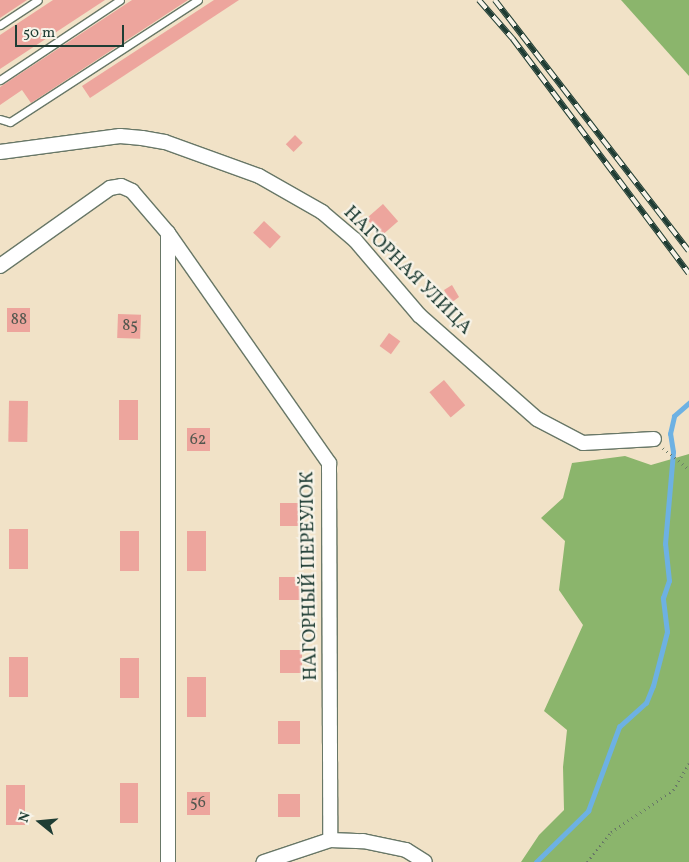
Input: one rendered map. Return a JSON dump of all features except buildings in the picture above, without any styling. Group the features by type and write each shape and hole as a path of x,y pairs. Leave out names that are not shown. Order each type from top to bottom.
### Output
{"street":[{"name":"НАГОРНАЯ УЛИЦА","path":"0,152 120,136 142,138 165,142 214,162 259,176 322,212 355,240 419,316 537,419 582,443 654,440"},
{"name":"НАГОРНЫЙ ПЕРЕУЛОК","path":"0,266 110,188 121,186 132,192 168,233 328,463 330,840"},
{"path":"168,233 168,862"},
{"path":"264,862 330,840 363,841 406,850 425,862"}],"lane":[{"path":"0,25 38,0"},
{"path":"0,80 120,0"},
{"path":"0,119 10,122 198,0"}],"path":[{"path":"654,440 689,469"},
{"path":"587,862 611,832 673,790 689,763"}],"green space":[{"path":"621,0 689,0 689,76"},
{"path":"689,454 689,862 521,862 539,835 564,810 563,767 567,730 544,711 583,625 559,590 565,541 541,518 563,498 572,463 625,456 651,465"}],"waterway":[{"path":"536,862 588,811 619,727 646,703 653,686 667,632 663,598 669,581 665,544 673,452 670,434 674,416 689,403"}],"railway":[{"path":"479,0 513,39 689,273"},
{"path":"495,0 689,251"}]}
